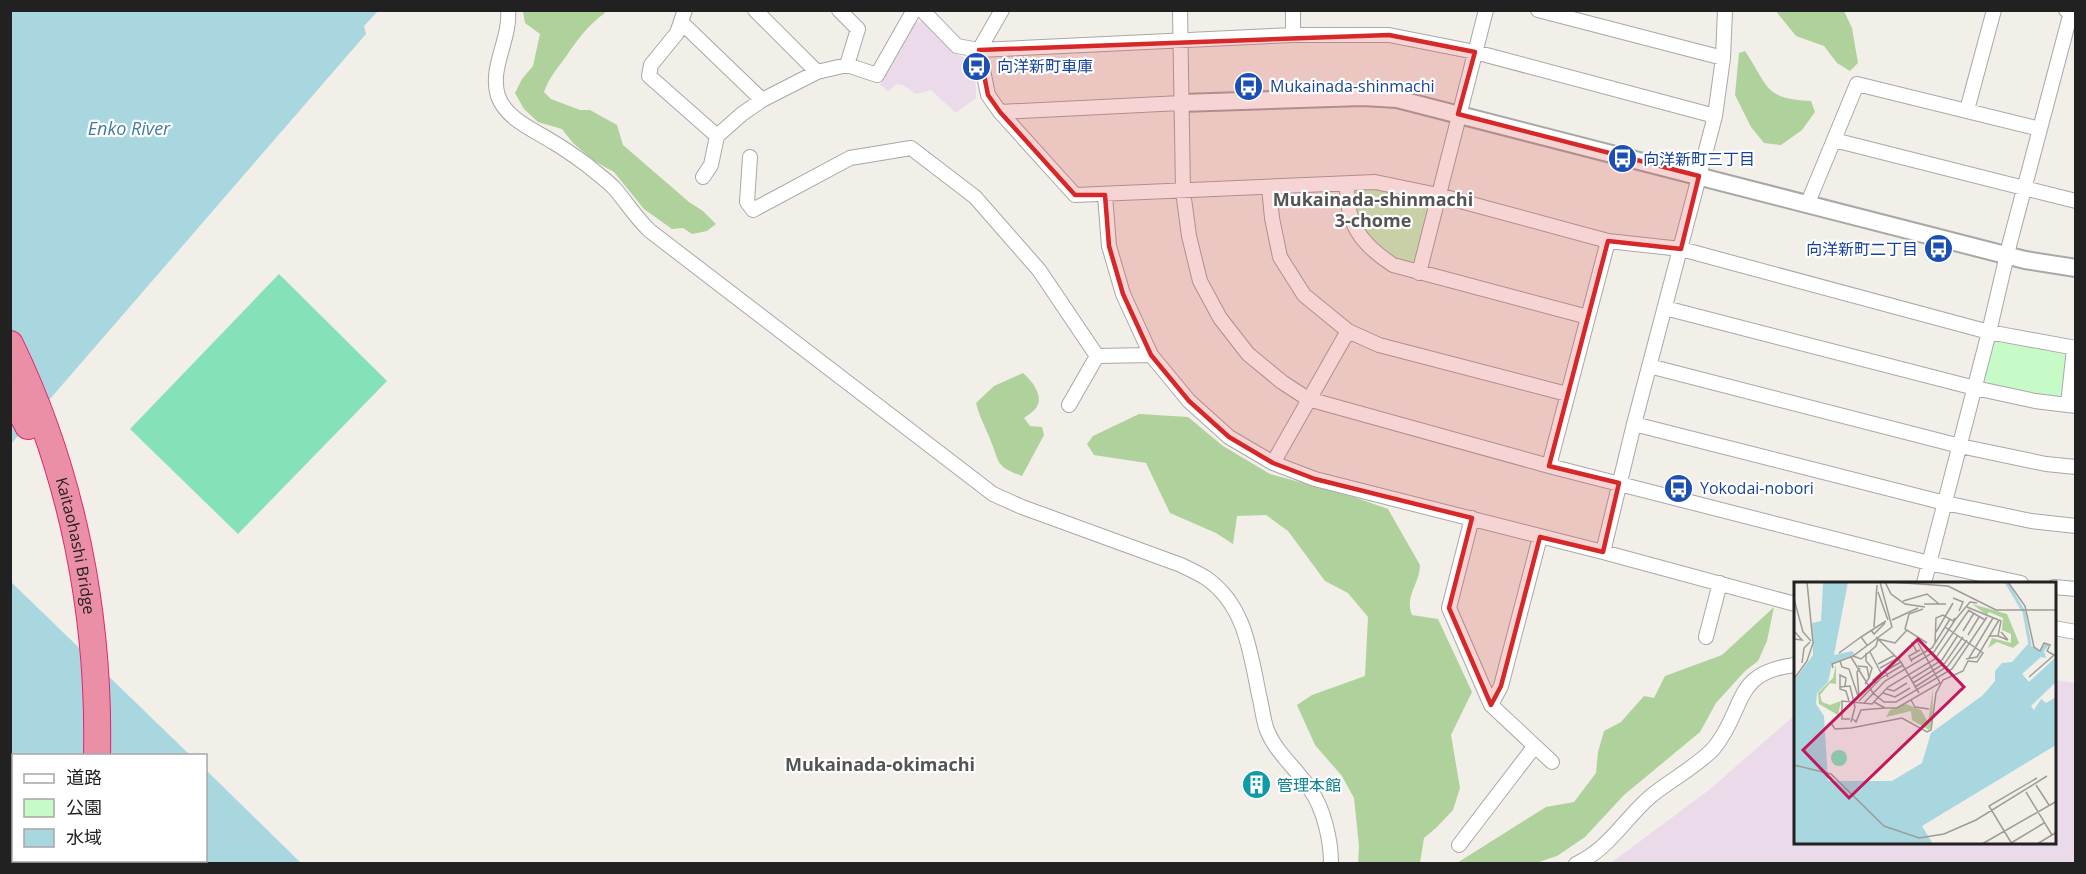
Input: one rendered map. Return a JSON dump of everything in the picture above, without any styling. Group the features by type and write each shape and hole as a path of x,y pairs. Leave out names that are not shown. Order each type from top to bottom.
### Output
{"highway":[{"path":"10,324 41,403 61,476"},
{"name":"Kaitaohashi Bridge","path":"10,344 27,381 61,476 78,542 91,620 96,677 97,754"},
{"name":"Kaitaohashi Bridge","path":"10,379 30,429 56,517 71,586 81,671 83,754"},
{"path":"10,390 30,429"}],"street":[{"path":"508,10 509,23 496,73 498,96 509,112 524,125 553,141 586,164 613,187 637,219 650,231 993,494 1181,565 1205,577 1227,596 1240,616 1246,635 1267,731 1285,759 1311,790 1324,822 1331,852 1331,864"},
{"path":"756,10 817,72"},
{"path":"839,10 858,29 847,65"},
{"path":"704,177 711,165 717,136 762,100 817,72 847,65 878,75 914,10"},
{"path":"922,10 957,46 979,50 1293,35 1389,35 1475,52 1715,116"},
{"path":"1002,10 979,50 988,95 1000,112 1075,195 1375,182 1438,195 1608,241 1681,249 1989,332 2075,348 2072,406 2035,401 1975,388 1665,308"},
{"path":"1180,10 1184,191 1189,236 1200,281 1220,318 1248,354 1282,382 1308,399 1549,466 1929,563 2016,582"},
{"path":"1293,10 1293,35"},
{"path":"1419,273 1486,10"},
{"path":"1538,10 1723,58"},
{"path":"1603,552 1634,424 1715,116 1723,58 1725,10"},
{"path":"1967,110 1994,10"},
{"path":"1924,582 2071,12 2066,10"},
{"path":"717,136 649,76 651,65 677,33 683,16 762,100"},
{"path":"1807,205 1857,84 2040,129"},
{"path":"1000,112 1363,97 1397,99 2007,255 2076,268"},
{"path":"1834,140 2074,198"},
{"path":"750,156 747,202 753,210 850,158 911,148 975,197 1039,270 1097,356"},
{"path":"1347,184 1350,216 1363,239 1380,256 1394,265 1588,317"},
{"path":"1269,187 1272,218 1280,257 1304,295 1347,331 1379,345 1567,394"},
{"path":"1105,195 1109,246 1123,294 1151,355 1189,401 1229,437 1273,463 1315,479 1603,552 1794,604"},
{"path":"1549,466 1608,241"},
{"path":"1273,463 1347,331"},
{"path":"1097,356 1151,355"},
{"path":"1069,405 1097,356"},
{"path":"1649,366 1960,446 2046,464 2076,467"},
{"path":"1634,424 1945,503 2031,521 2076,526"},
{"path":"1472,518 1449,608 1491,705 1552,762"},
{"path":"1491,705 1502,686 1540,537"},
{"path":"1706,637 1720,584"},
{"path":"2056,587 2076,590"},
{"path":"2056,628 2076,632"},
{"path":"1576,864 1608,843 1650,797 1713,748 1732,718 1751,680 1766,670 1794,664"},
{"path":"1459,845 1534,747"}],"highlighted area":[{"path":"1389,35 1475,52 1458,114 1699,176 1681,249 1608,241 1549,466 1619,483 1603,552 1540,537 1501,686 1491,705 1449,608 1472,518 1315,479 1273,463 1229,437 1189,401 1151,355 1123,294 1109,246 1105,195 1075,195 1000,112 988,95 979,50"}],"shaded area":[{"path":"923,21 955,54 975,63 976,98 956,113 931,90 916,94 903,85 897,84 888,91 880,85 915,23"},
{"path":"2056,680 2075,683 2075,863 1611,863 1709,790 1794,716 1794,844 2056,844"}],"green space":[{"path":"1775,10 1844,11 1852,28 1858,63 1850,71 1837,63 1824,46 1796,36"},
{"path":"523,11 604,11 605,13 588,27 575,43 551,77 544,92 551,99 580,110 590,110 617,125 623,145 716,224 707,231 692,234 683,228 672,229 644,209 614,172 594,161 573,143 562,129 538,122 524,109 515,93 522,79 533,66 540,34 525,23"},
{"path":"1745,51 1764,82 1775,94 1795,100 1811,101 1815,112 1802,130 1781,145 1764,143 1751,127 1735,95 1739,53"},
{"path":"1383,187 1429,198 1431,202 1416,260 1410,265 1390,257 1378,248 1365,232 1356,214 1353,204 1357,188"},
{"path":"279,274 387,381 238,534 130,429"},
{"path":"1999,339 2066,353 2069,357 2066,395 2060,399 1988,384 1983,378 1993,343"},
{"path":"1023,373 1033,384 1039,398 1036,408 1024,418 1030,426 1042,427 1044,435 1022,476 1002,466 999,462 976,403 994,386"},
{"path":"1139,414 1188,417 1223,446 1270,474 1351,496 1388,509 1420,565 1410,602 1412,615 1438,619 1472,692 1451,735 1460,788 1453,810 1424,838 1420,863 1358,863 1359,846 1354,798 1342,776 1315,745 1297,705 1312,695 1365,676 1368,617 1348,593 1325,581 1288,531 1266,515 1237,516 1233,544 1216,533 1170,513 1146,463 1094,455 1087,444 1093,436"},
{"path":"1774,607 1767,641 1758,661 1745,671 1716,703 1700,732 1624,795 1585,837 1557,856 1536,863 1457,863 1546,807 1574,802 1596,773 1598,752 1604,731 1621,722 1644,696 1654,698 1665,676 1722,655"}],"water":[{"name":"Enko River","path":"11,11 378,11 364,26 366,34 11,444"},
{"path":"10,581 189,754 12,754 12,862 207,862 207,771 301,863 11,863"}],"place":[{"name":"向洋新町車庫","path":"976,66"},
{"name":"Mukainada-shinmachi","path":"1249,86"},
{"name":"向洋新町三丁目","path":"1622,159"},
{"name":"向洋新町二丁目","path":"1939,249"},
{"name":"Yokodai-nobori","path":"1679,488"},
{"name":"管理本館","path":"1256,785"}],"district":[{"name":"Mukainada-shinmachi 3-chome","path":"1373,209"},
{"name":"Mukainada-okimachi","path":"880,764"}]}
